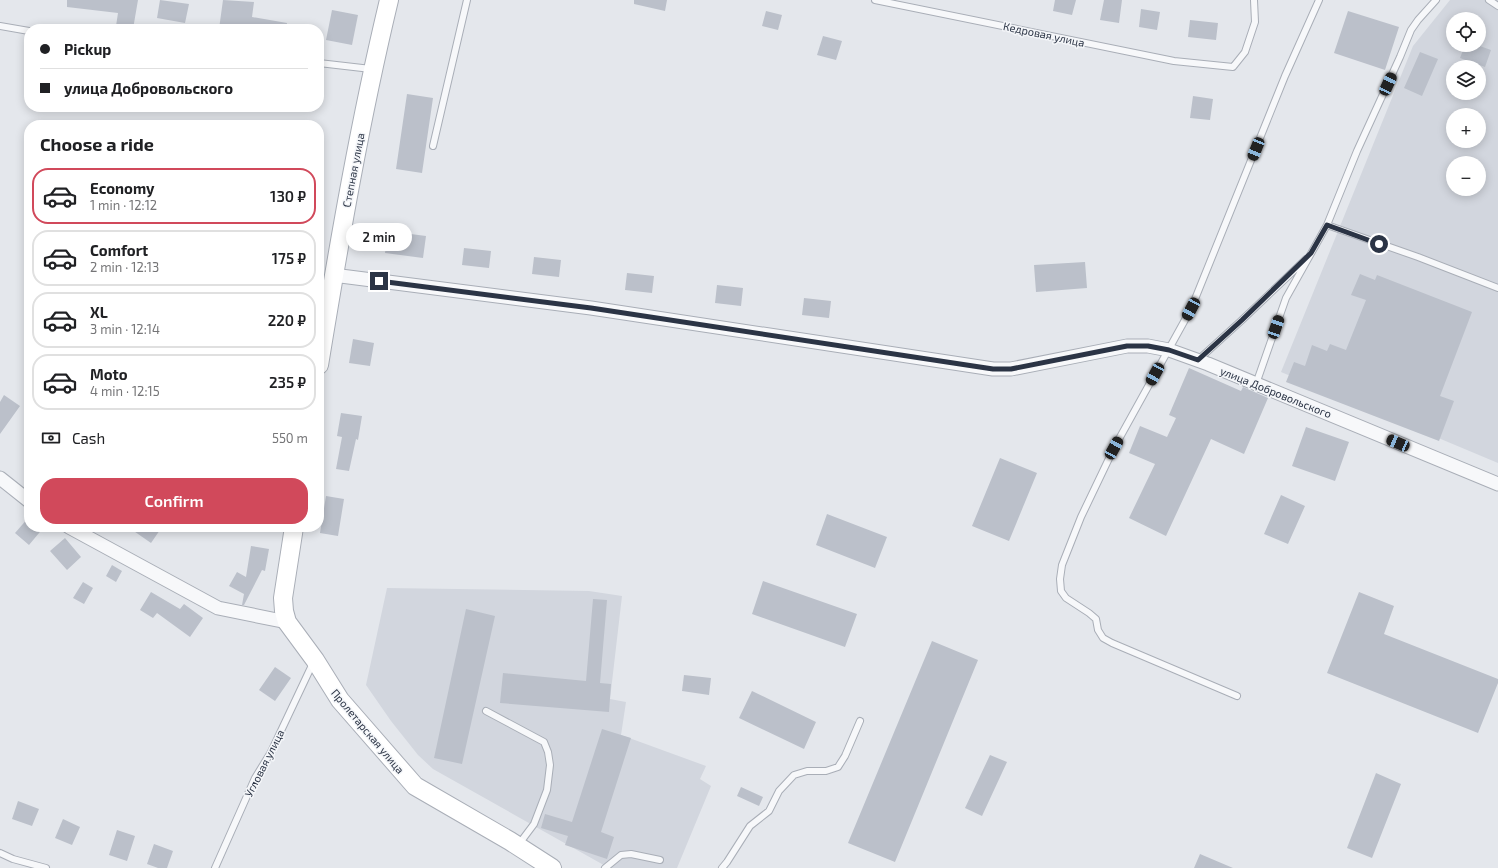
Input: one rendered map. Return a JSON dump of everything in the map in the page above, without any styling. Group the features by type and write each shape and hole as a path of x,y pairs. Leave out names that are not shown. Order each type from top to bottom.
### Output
{"street":[{"name":"Степная улица","path":"324,333 333,275 373,69 389,0"},
{"name":"улица Добровольского","path":"333,275 591,308 993,369 1011,369 1127,346 1148,346 1169,350 1198,360 1498,484"},
{"path":"0,478 24,497"},
{"path":"78,532 218,608 287,622 283,598 293,532"},
{"name":"Пролетарская улица","path":"287,622 315,660 340,700 415,786 518,846 552,868"}],"lane":[{"path":"433,146 467,0"},
{"name":"Кедровая улица","path":"875,0 1174,61 1233,67 1245,52 1255,22 1254,0"},
{"path":"1237,696 1103,638 1098,630 1096,619 1066,598 1061,591 1060,579 1062,564 1081,517 1114,448 1191,309 1285,76 1319,0"},
{"path":"1256,384 1286,298 1327,225 1357,151 1411,30 1436,0"},
{"path":"1489,0 1498,6"},
{"path":"0,26 24,30"},
{"path":"324,64 373,69"},
{"path":"1327,225 1418,257 1498,288"},
{"path":"1198,360 1242,320 1311,253"},
{"name":"Угловая улица","path":"215,868 255,778 271,752 315,660"},
{"path":"486,711 544,742 548,752 550,765 547,790 534,824 518,846"},
{"path":"722,868 750,826 769,811 779,791 794,775 807,771 826,771 838,767 845,756 860,721"},
{"path":"0,853 13,859 46,868"},
{"path":"604,868 621,855 631,854 660,860"}],"shaded area":[{"path":"1450,0 1498,0 1498,463 1281,372 1413,46"},
{"path":"387,588 589,591 622,596 610,699 626,702 621,735 706,766 700,779 711,786 677,868 609,868 433,769 418,755 391,721 366,685"}],"building":[{"path":"67,0 138,0 134,24 116,24 118,13 67,7"},
{"path":"160,0 189,4 185,23 157,18"},
{"path":"223,0 254,2 252,17 287,23 287,24 220,24"},
{"path":"634,0 667,0 665,11 634,4"},
{"path":"1055,0 1076,0 1072,15 1053,11"},
{"path":"1104,0 1122,0 1119,23 1100,20"},
{"path":"1141,9 1160,12 1157,30 1139,27"},
{"path":"332,10 358,15 352,45 326,40"},
{"path":"766,11 782,15 778,30 762,26"},
{"path":"1348,11 1399,27 1385,70 1334,53"},
{"path":"1190,20 1218,23 1216,40 1188,37"},
{"path":"823,36 842,41 836,60 817,55"},
{"path":"1486,48 1491,50 1486,64 1486,60 1466,60 1460,58 1462,52 1486,52"},
{"path":"1420,52 1438,59 1422,96 1404,88"},
{"path":"407,94 433,98 422,173 396,169"},
{"path":"1193,96 1213,99 1210,120 1190,118"},
{"path":"388,231 426,236 423,258 385,253"},
{"path":"464,248 491,251 489,268 462,265"},
{"path":"534,257 561,260 559,277 532,274"},
{"path":"1085,262 1087,288 1036,292 1034,265"},
{"path":"627,273 654,276 652,293 625,290"},
{"path":"1360,274 1375,280 1377,275 1472,312 1440,396 1454,401 1439,441 1286,382 1294,362 1305,366 1312,345 1327,351 1330,344 1346,350 1366,300 1351,295"},
{"path":"717,285 743,288 741,306 715,303"},
{"path":"804,298 831,301 829,318 802,315"},
{"path":"353,339 374,343 370,366 349,363"},
{"path":"1189,368 1241,391 1243,387 1268,398 1244,454 1211,439 1166,536 1129,518 1155,464 1129,453 1140,426 1167,437 1176,418 1169,415"},
{"path":"4,395 20,406 0,434 0,402"},
{"path":"341,413 362,416 358,440 356,439 349,471 336,469 342,437 337,436"},
{"path":"1306,427 1349,442 1335,481 1292,466"},
{"path":"1000,458 1037,473 1009,541 972,526"},
{"path":"1281,495 1305,506 1288,544 1264,534"},
{"path":"326,496 344,499 338,536 320,533 324,532 324,508"},
{"path":"827,514 887,537 875,568 816,545"},
{"path":"24,523 24,532 40,532 29,545 15,533"},
{"path":"135,532 159,532 151,543"},
{"path":"65,538 81,557 67,570 50,551"},
{"path":"251,546 269,549 265,571 262,570 244,605 242,605 244,594 229,586 237,572 246,577"},
{"path":"112,565 122,571 116,582 106,576"},
{"path":"763,581 857,614 845,647 752,614"},
{"path":"83,582 93,588 84,604 73,598"},
{"path":"151,592 180,609 184,604 203,618 190,637 157,613 153,618 140,610"},
{"path":"1359,592 1394,606 1384,634 1498,679 1498,683 1478,733 1327,673"},
{"path":"593,599 607,600 600,683 611,684 609,712 500,703 503,673 586,681"},
{"path":"466,609 495,616 462,764 434,758"},
{"path":"932,641 978,660 895,862 848,843"},
{"path":"275,667 291,678 275,701 259,690"},
{"path":"684,675 711,678 709,695 682,691"},
{"path":"752,691 816,722 804,749 739,718"},
{"path":"602,729 631,738 601,832 614,837 607,859 565,845 568,836 541,828 545,814 572,822"},
{"path":"990,755 1007,762 982,816 965,808"},
{"path":"1376,773 1401,784 1372,858 1347,848"},
{"path":"741,787 763,797 759,806 737,796"},
{"path":"18,801 39,809 32,826 12,819"},
{"path":"63,819 80,827 72,845 55,838"},
{"path":"117,830 135,836 127,861 109,855"},
{"path":"154,844 173,851 167,868 158,868 147,864"},
{"path":"1200,854 1233,868 1194,868"}],"route":[{"path":"379,281 591,308 993,369 1011,369 1127,346 1148,346 1169,350 1198,360 1242,320 1311,253 1327,225 1379,244"}]}
